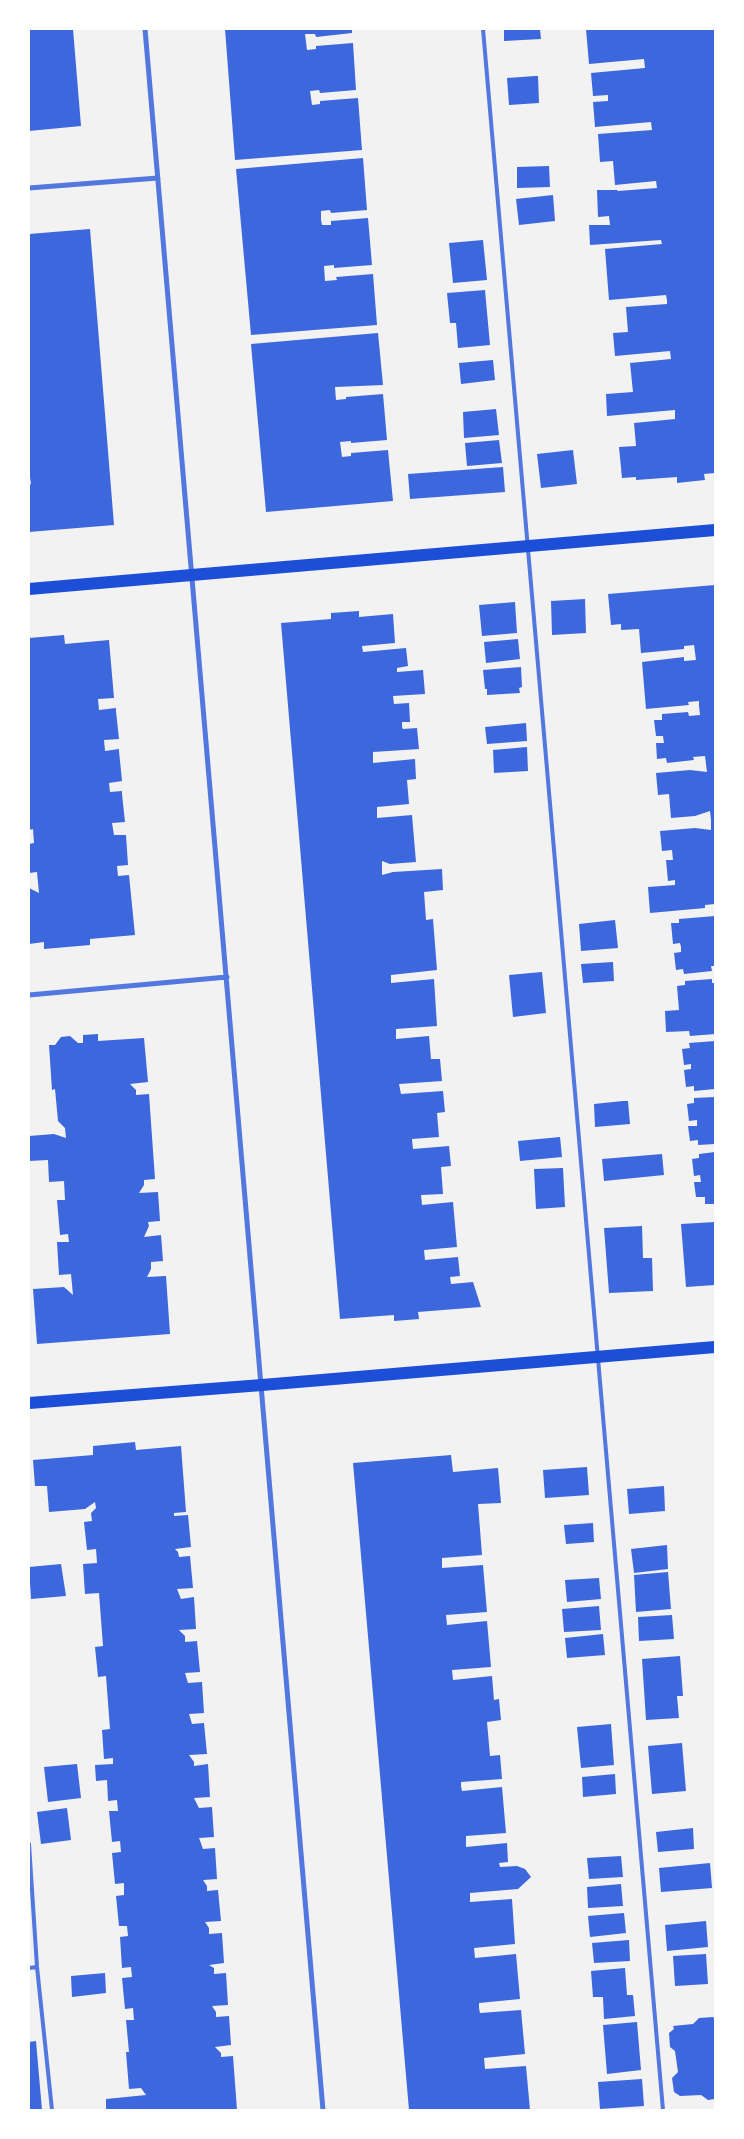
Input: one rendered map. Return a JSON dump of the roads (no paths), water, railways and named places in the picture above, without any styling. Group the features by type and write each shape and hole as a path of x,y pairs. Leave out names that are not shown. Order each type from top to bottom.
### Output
{"main road":[{"path":"29,589 527,548 715,530"},
{"path":"29,1403 715,1346"}],"street":[{"path":"145,29 323,2110"},
{"path":"29,188 158,178"},
{"path":"29,995 227,977"}],"lane":[{"path":"483,29 663,2110"},
{"path":"29,1844 37,1967 52,2110"},
{"path":"29,1968 37,1967"}]}
